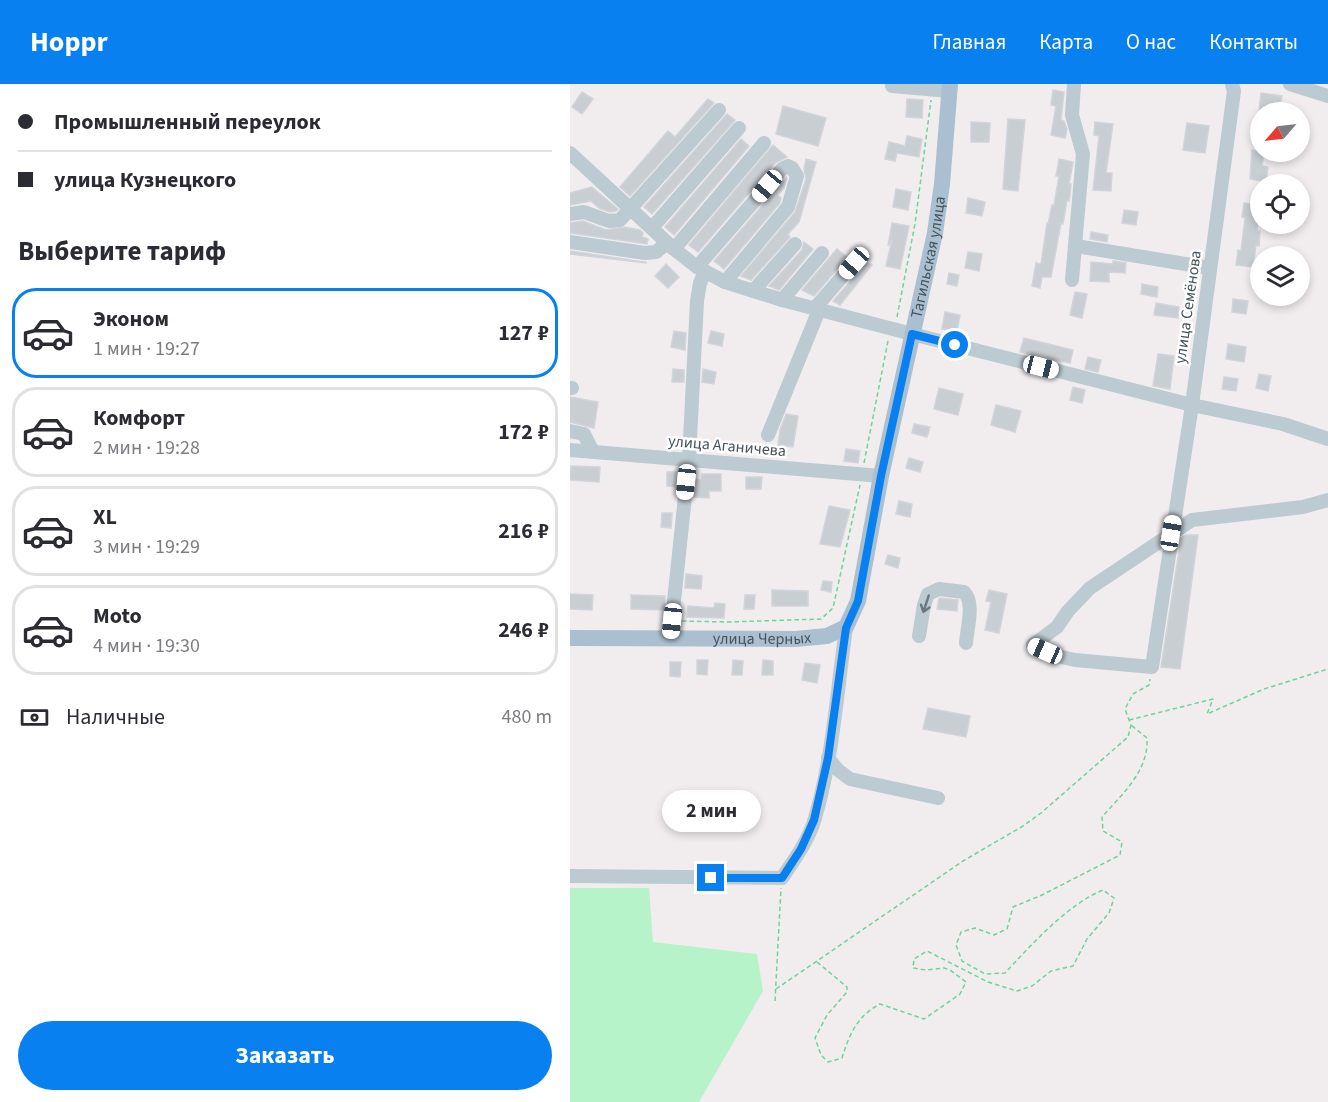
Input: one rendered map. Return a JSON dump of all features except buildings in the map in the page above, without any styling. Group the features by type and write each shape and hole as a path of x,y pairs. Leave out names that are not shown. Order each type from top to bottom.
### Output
{"main road":[{"name":"Тагильская улица","path":"846,628 858,601 881,476 934,233 942,184 950,88"},
{"name":"улица Черных","path":"570,639 821,637 846,628"}],"street":[{"path":"1072,280 1083,154 1072,115 1074,84"},
{"name":"улица Семёнова","path":"1152,667 1192,405 1234,91 1232,84"},
{"path":"1290,84 1328,96"},
{"path":"892,86 950,88"},
{"path":"570,214 584,212 609,222 620,220 719,110"},
{"path":"652,228 739,128"},
{"path":"570,242 645,253 656,252 671,246 764,143"},
{"path":"570,153 671,246 701,270 725,282 783,300 912,334 1192,405 1283,424 1328,439"},
{"path":"670,639 688,459 697,301 701,270 782,169 788,166 792,168 797,176 788,207 725,282"},
{"path":"753,291 795,244"},
{"path":"1076,246 1210,268"},
{"path":"783,300 822,254"},
{"path":"768,435 817,309 854,263"},
{"path":"570,431 584,434 593,452"},
{"name":"улица Аганичева","path":"570,450 881,476"},
{"path":"1152,667 1075,660 1057,656 1033,645 1057,627 1068,610 1090,588 1184,524 1199,518 1303,507 1328,500"},
{"path":"919,636 928,594 939,589 964,592 969,597 970,604 966,643"},
{"name":"Тагильская улица","path":"782,878 801,849 814,820 828,758 846,628"},
{"path":"828,758 850,779 938,798"},
{"path":"570,876 782,878"}],"path":[{"path":"672,621 821,619 833,608 862,474 886,345 901,301 915,224 932,89"},
{"path":"817,962 847,987 847,992 827,1015 815,1038 821,1055 828,1062 842,1059 858,1019 868,1010 880,1004 924,1019 960,994 966,982 950,970 913,968 914,959 927,951 988,982 1017,992 1032,986 1052,971 1073,966 1087,939 1109,913 1114,898 1103,890 1082,901 1034,942 1005,973 985,974 962,961 956,945 961,932 975,928 994,935 1006,929 1013,907 1042,895 1120,855 1122,842 1103,831 1102,817 1143,767 1147,738 1131,725 1125,709 1133,694 1149,685 1152,667"},
{"path":"1129,720 1213,699 1206,714 1264,689 1328,669"},
{"path":"776,989 963,861 1041,813 1128,737 1131,725"},
{"path":"775,1001 782,878"}],"green space":[{"path":"570,888 649,888 653,942 757,954 763,991 699,1102 570,1102"}],"route":[{"path":"711,878 782,878 801,849 814,820 828,758 846,628 858,601 881,476 912,334 955,345"}]}
